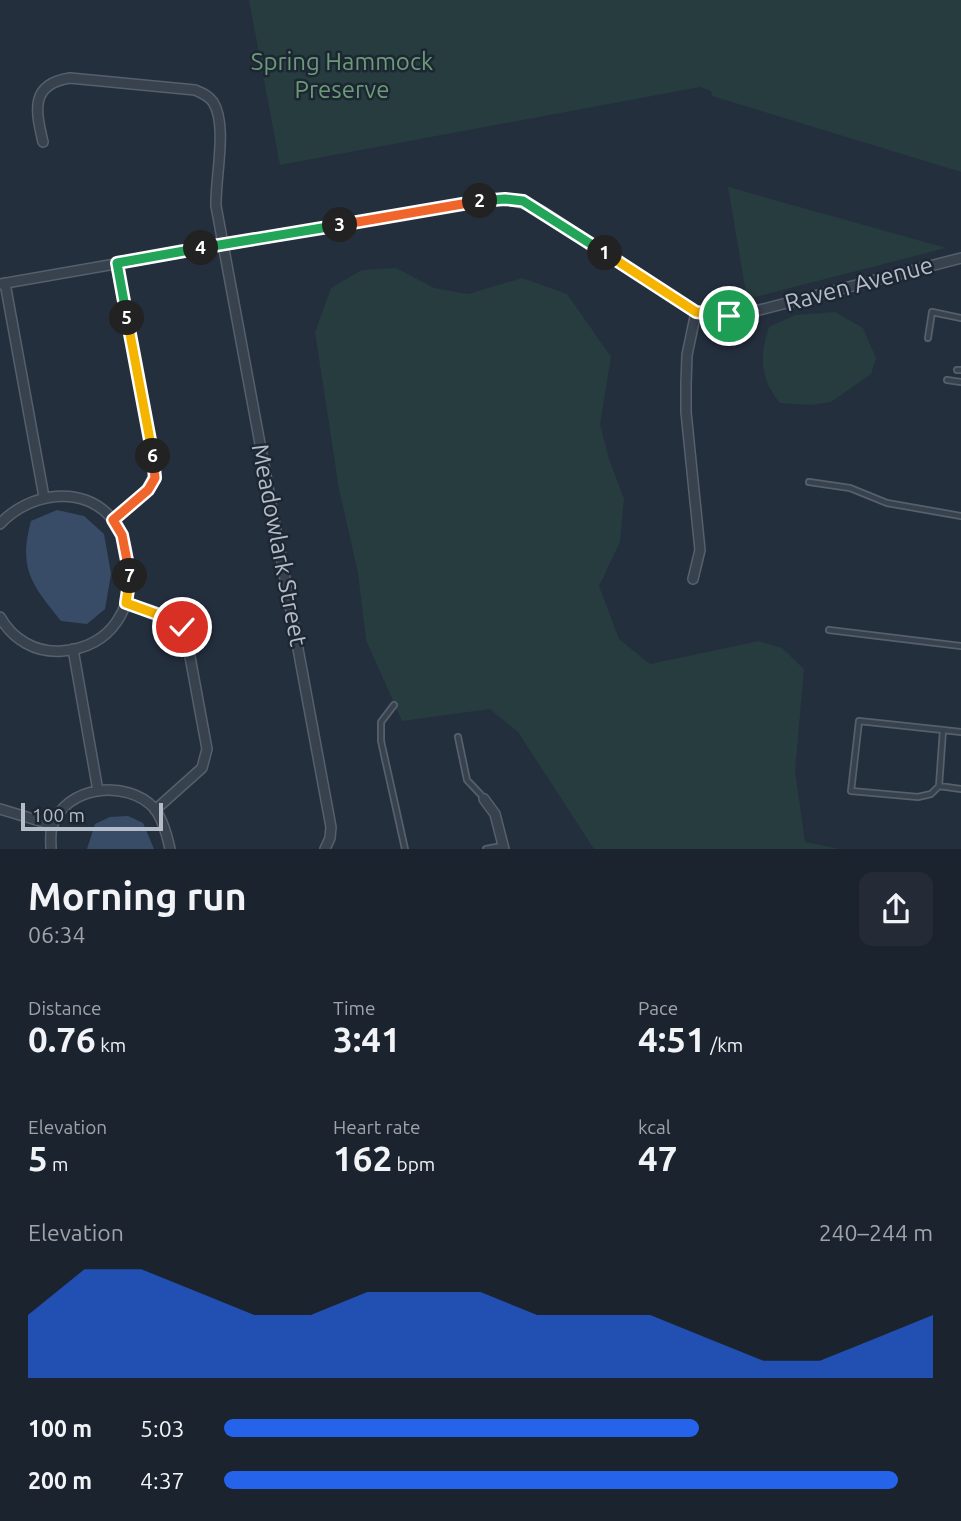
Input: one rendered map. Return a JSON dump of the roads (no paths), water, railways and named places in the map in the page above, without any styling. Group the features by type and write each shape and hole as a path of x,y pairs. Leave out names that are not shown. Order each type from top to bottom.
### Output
{"street":[{"name":"Meadowlark Street","path":"43,142 36,107 43,91 60,80 70,78 195,90 205,94 213,102 218,118 216,191 223,245 331,827 326,847"},
{"name":"Raven Avenue","path":"3,284 482,200 505,199 523,201 542,211 696,312 740,315 961,258"},
{"path":"113,520 148,490 155,478 117,263"},
{"path":"3,284 44,497"},
{"path":"693,579 700,550 686,412 686,384 687,355 696,312"},
{"path":"0,524 20,506 44,497 78,499 102,510 113,520 122,535 130,571 126,603 113,628 89,646 60,651 29,646 2,624"},
{"path":"126,603 176,621 182,627 186,635 207,749 202,768 155,810"},
{"path":"74,649 98,791"},
{"path":"51,849 53,825 61,812 85,794 115,789 140,797 155,810 162,822 170,849"},
{"path":"484,799 495,814 504,847"},
{"path":"0,809 53,825"}],"lane":[{"path":"928,338 932,312 961,318"},
{"path":"947,380 961,382"},
{"path":"810,482 850,488 887,503 961,516"},
{"path":"829,629 961,646"},
{"path":"394,705 382,722 381,741 405,849"},
{"path":"943,730 939,786 931,794 918,797 851,790 859,721 943,730 961,732"},
{"path":"458,737 467,780 484,799"},
{"path":"939,786 961,789"},
{"path":"486,849 504,847"}],"water":[{"path":"57,510 84,516 104,534 111,574 105,609 87,624 61,621 30,576 26,552 31,521"},
{"path":"128,816 143,823 154,849 87,849 95,824 110,817"}],"park label":[{"name":"Spring Hammock Preserve","path":"342,76"}]}
